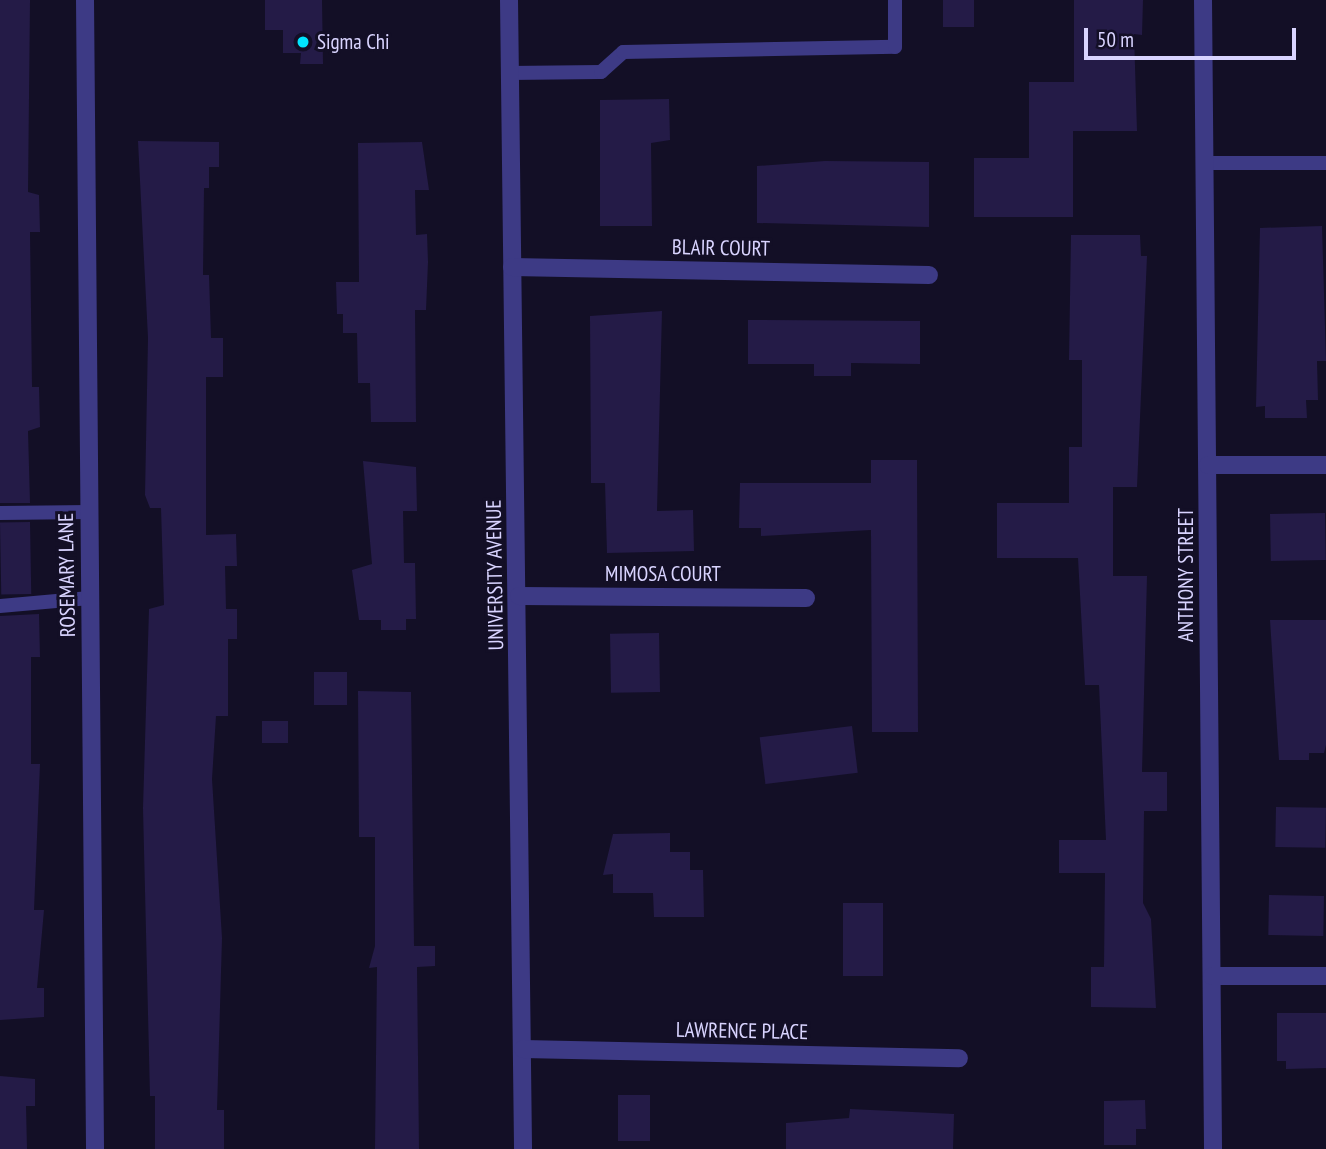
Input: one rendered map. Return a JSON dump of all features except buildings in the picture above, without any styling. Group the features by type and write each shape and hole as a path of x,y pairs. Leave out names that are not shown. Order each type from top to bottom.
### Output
{"street":[{"name":"ROSEMARY LANE","path":"85,0 95,1149"},
{"name":"UNIVERSITY AVENUE","path":"509,0 519,596 523,1149"},
{"name":"ANTHONY STREET","path":"1203,0 1213,1149"},
{"name":"BLAIR COURT","path":"512,267 929,275"},
{"path":"1208,465 1326,465"},
{"name":"MIMOSA COURT","path":"519,596 806,598"},
{"path":"1212,976 1326,975"},
{"name":"LAWRENCE PLACE","path":"523,1049 959,1058"}],"lane":[{"path":"509,74 601,72 623,52 895,47 895,0"},
{"path":"1205,163 1326,163"},
{"path":"0,513 89,512"},
{"path":"0,606 90,598"}],"place":[{"name":"Sigma Chi","path":"303,42"}]}
